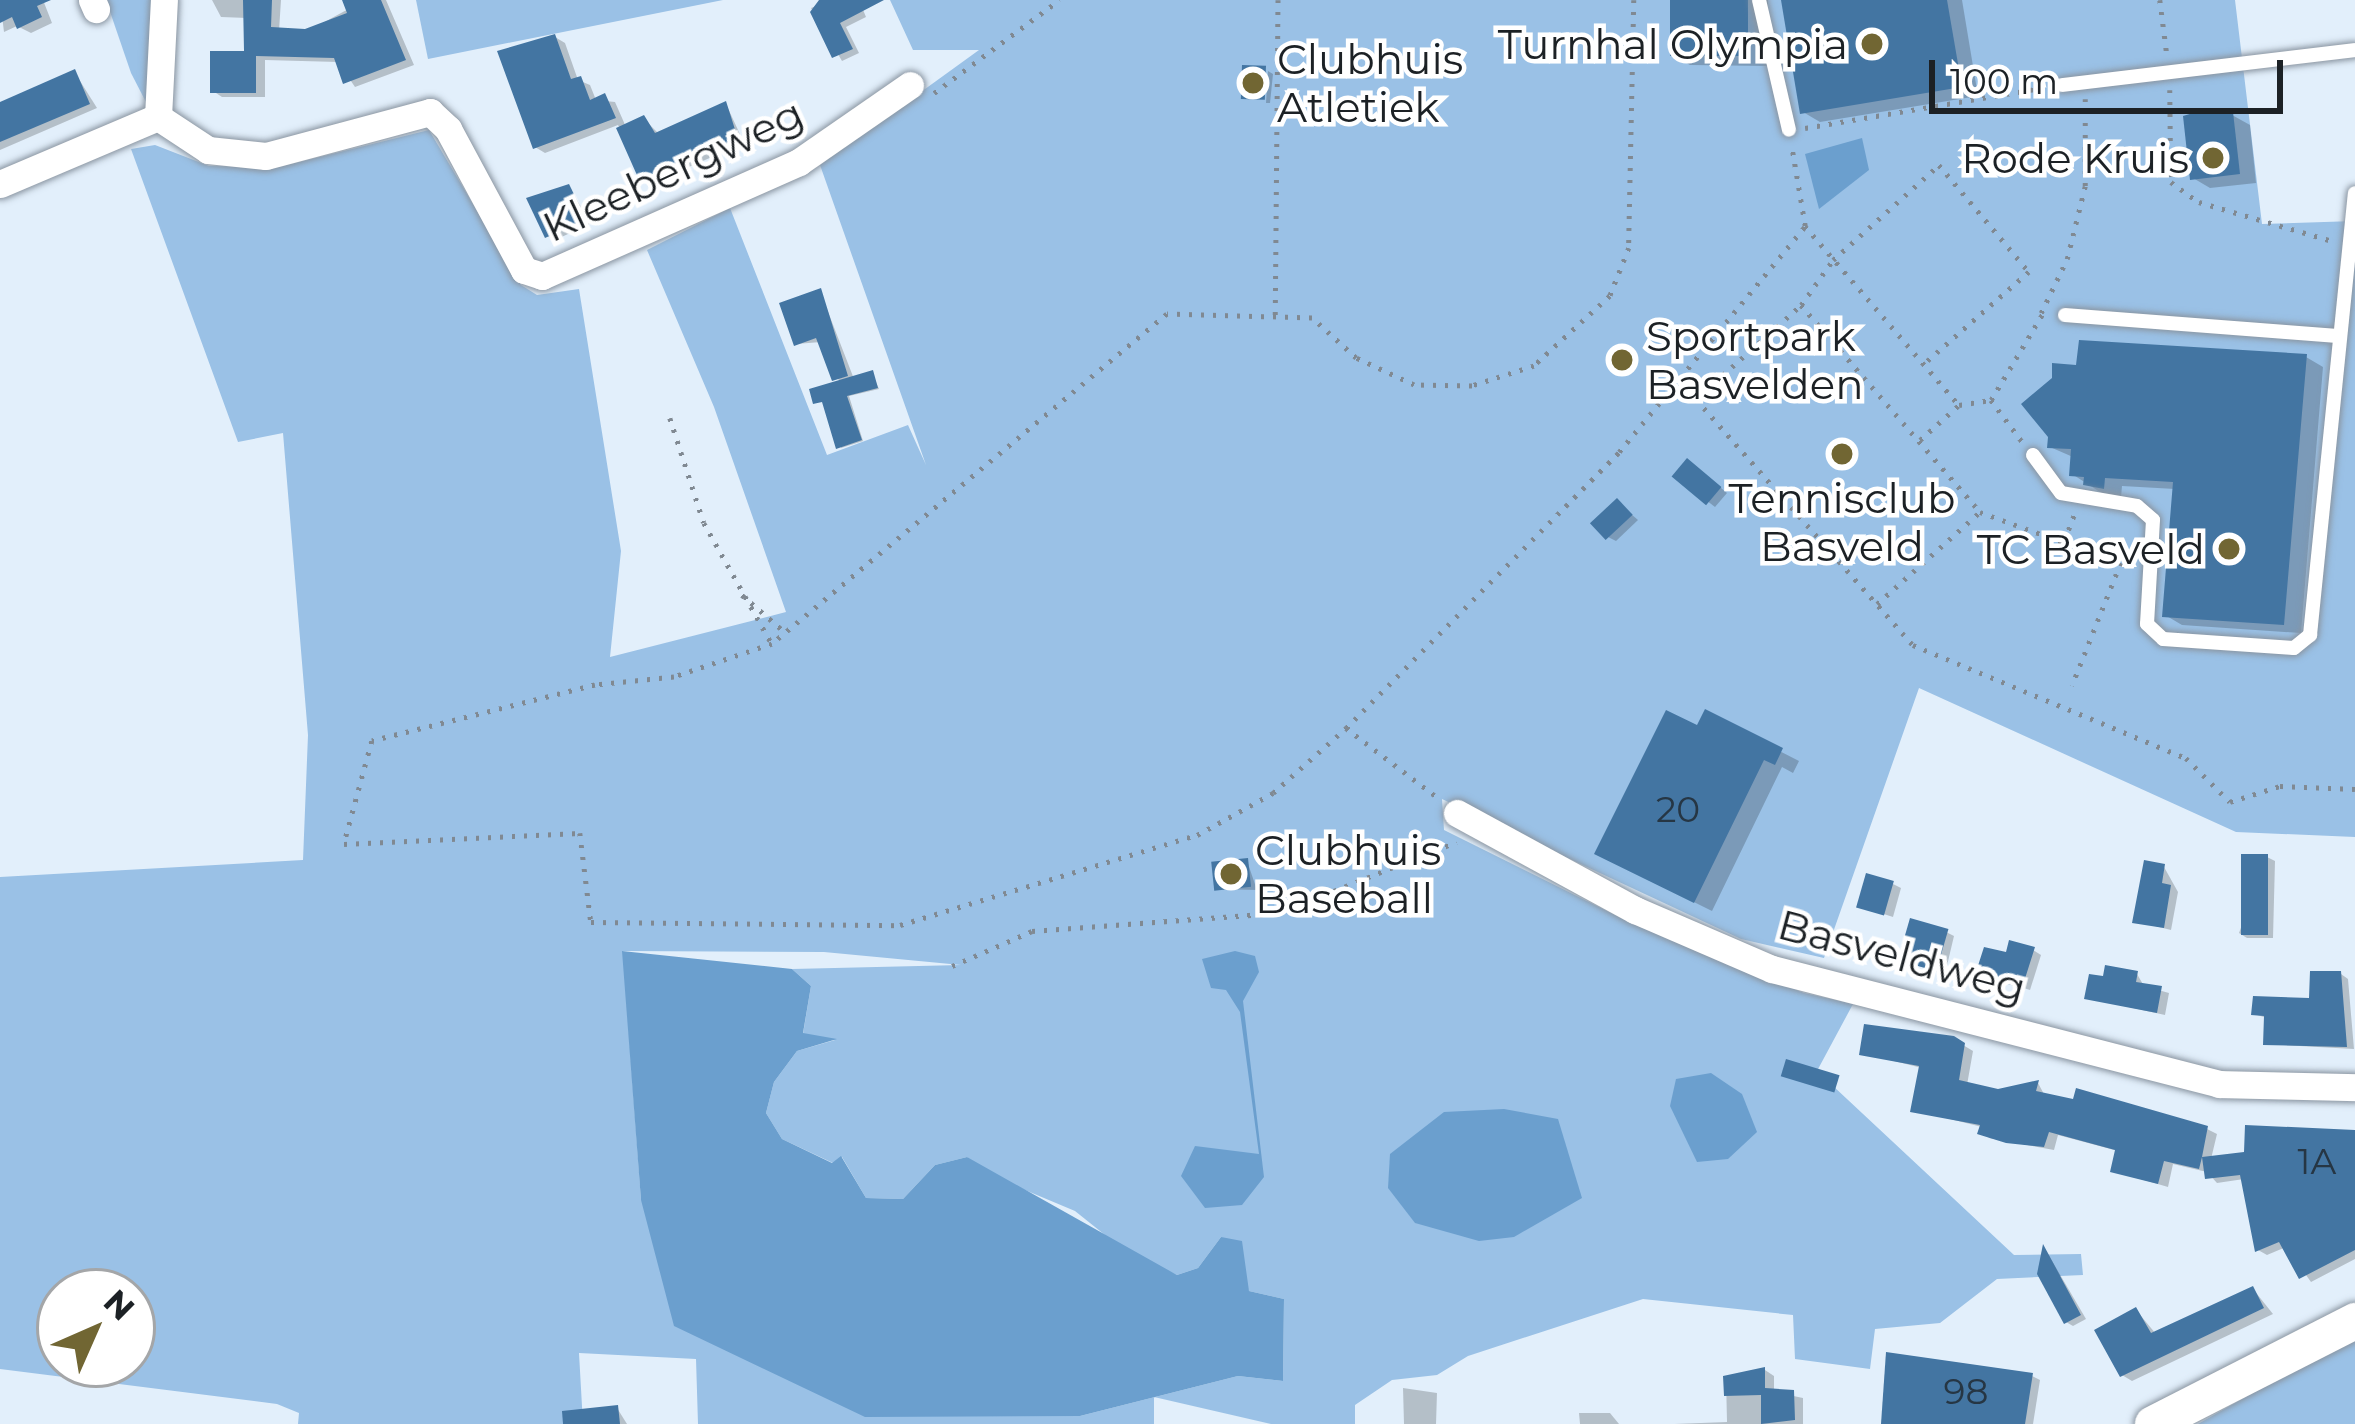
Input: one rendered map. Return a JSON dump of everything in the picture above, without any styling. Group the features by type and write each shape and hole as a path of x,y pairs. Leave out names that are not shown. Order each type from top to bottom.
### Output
{"street":[{"path":"0,184 158,117 164,0"},
{"name":"Kleebergweg","path":"158,117 208,150 266,156 430,112 448,129 524,270 542,277 799,162 910,86"},
{"name":"Basveldweg","path":"1457,813 1484,832 1772,969 2218,1084 2355,1087"},
{"path":"2153,1424 2355,1321"}],"lane":[{"path":"1760,0 1789,130"},
{"path":"2062,86 2355,50"},
{"path":"2032,455 2061,493 2137,506 2153,520 2147,624 2163,639 2294,648 2310,635 2337,336 2354,248 2355,193"},
{"path":"2066,315 2337,336"}],"path":[{"path":"1275,314 1278,0"},
{"path":"1634,0 1629,248 1610,296 1570,340 1534,366 1444,389 1380,373 1312,318 1167,314 772,644 674,677 595,685 372,741 344,844 580,833 591,922 900,925 1197,835 1273,793 1346,728 1619,452 1805,226"},
{"path":"2160,0 2169,74 2171,182 2199,202 2354,248"},
{"path":"1991,400 2067,259 2085,186 2085,83"},
{"path":"1959,405 1805,226 1789,130 2062,86"},
{"path":"1696,399 1802,305 1833,260 1939,165 2029,272 1923,365"},
{"path":"1802,305 1980,512 2121,563 2072,686"},
{"path":"2041,314 2066,315"},
{"path":"1668,390 1696,399 1913,645 2186,758 2230,802 2280,786 2355,789"},
{"path":"1918,442 1959,405 1991,400"},
{"path":"1991,400 2032,455"},
{"path":"670,418 704,523 738,591 772,644"},
{"path":"2064,541 2082,497"},
{"path":"1876,605 1980,512"},
{"path":"738,591 786,633"},
{"path":"1346,728 1457,813"},
{"path":"952,966 1032,931 1278,913 1484,832"}],"shaded area":[{"path":"106,0 153,0 148,106 131,73"},
{"path":"416,0 723,0 428,59"},
{"path":"890,0 2235,0 2262,224 2355,221 2355,837 2236,832 1919,688 1824,958 1741,939 1442,799 1444,830 1633,924 1804,993 1853,1004 1817,1071 2014,1255 2081,1254 2083,1275 1997,1279 1940,1323 1875,1329 1870,1369 1795,1359 1793,1315 1643,1299 1468,1356 1437,1375 1392,1380 1355,1405 1355,1424 1271,1424 1155,1397 1238,1376 1283,1381 1284,1299 1249,1291 1221,1237 1198,1268 1177,1275 1125,1251 1075,1211 987,1174 967,1157 935,1165 903,1199 866,1198 842,1157 833,1163 782,1139 766,1113 774,1082 797,1051 835,1040 803,1034 811,986 792,969 961,965 824,952 623,951 641,1200 1080,1416 1154,1397 1154,1424 698,1424 696,1359 579,1353 583,1424 298,1424 299,1413 277,1404 150,1388 156,1388 156,1268 36,1268 36,1374 0,1369 0,877 303,860 308,735 283,433 238,442 131,149 155,145 209,166 279,167 429,130 521,285 537,295 579,289 621,551 610,657 786,612 714,407 647,250 730,208 827,455 908,425 926,465 820,165 979,50 913,50"},
{"path":"1862,138 1869,170 1819,209 1805,154"},
{"path":"622,951 792,969 811,986 803,1033 837,1039 797,1051 774,1082 766,1113 782,1139 832,1163 841,1156 866,1198 903,1199 935,1165 967,1157 1177,1275 1198,1268 1221,1237 1242,1241 1249,1291 1284,1299 1283,1381 1238,1376 1080,1416 865,1417 674,1326 641,1200"},
{"path":"1235,951 1255,956 1259,972 1243,1001 1264,1177 1242,1205 1205,1208 1181,1176 1195,1146 1259,1154 1240,1012 1226,990 1211,988 1202,959"},
{"path":"1711,1073 1742,1094 1757,1132 1728,1159 1697,1162 1670,1106 1676,1079"},
{"path":"1504,1109 1558,1119 1582,1198 1514,1237 1479,1241 1415,1223 1388,1188 1390,1154 1444,1112"},
{"path":"2355,1335 2355,1424 2198,1424"}],"building":[{"path":"0,0 51,0 37,6 42,17 17,29 12,17 0,23"},
{"path":"243,0 272,0 271,27 305,29 347,13 342,0 381,0 406,60 343,84 334,58 256,56 256,93 210,93 210,51 244,51"},
{"path":"819,0 884,0 840,23 853,49 832,58 810,12"},
{"path":"1670,0 1748,0 1748,56 1670,56"},
{"name":"Turnhal Olympia","path":"1781,0 1947,0 1962,87 1800,114"},
{"path":"555,34 571,79 581,76 590,100 605,93 616,118 533,149 497,51"},
{"name":"Clubhuis Atletiek","path":"1242,65 1266,66 1265,100 1241,99"},
{"path":"75,69 90,104 0,142 0,102"},
{"path":"726,101 738,139 640,182 616,128 644,115 655,133"},
{"name":"Rode Kruis","path":"2210,108 2233,112 2240,174 2190,180 2183,116"},
{"path":"569,184 586,219 545,238 526,198"},
{"path":"821,288 848,376 832,381 816,338 794,346 779,303"},
{"name":"TC Basveld","path":"2079,340 2307,354 2284,625 2162,617 2173,482 2105,478 2104,489 2083,485 2084,477 2069,476 2071,449 2047,448 2048,437 2021,404 2052,378 2052,363 2076,365"},
{"path":"873,370 878,388 847,396 862,440 836,449 822,402 813,404 809,389"},
{"path":"1687,458 1721,487 1706,505 1672,476"},
{"path":"1617,498 1633,515 1606,540 1590,523"},
{"path":"1705,709 1783,748 1775,765 1764,760 1694,903 1594,854 1666,710 1697,725"},
{"path":"2241,854 2268,854 2268,935 2241,935"},
{"name":"Clubhuis Baseball","path":"1248,858 1251,887 1214,891 1211,862"},
{"path":"2144,860 2165,864 2162,883 2171,885 2164,928 2132,923"},
{"path":"1866,873 1894,881 1884,916 1856,908"},
{"path":"1910,918 1948,929 1936,971 1898,960"},
{"path":"2009,940 2035,947 2022,988 1975,975 1984,947 2006,952"},
{"path":"2105,965 2138,971 2136,982 2162,986 2157,1013 2084,999 2089,974 2103,976"},
{"path":"2310,971 2341,971 2347,1047 2263,1045 2264,1016 2251,1015 2253,996 2309,998"},
{"path":"1864,1024 1954,1036 1965,1043 1959,1080 1998,1089 2039,1080 2036,1091 2073,1099 2076,1088 2208,1126 2199,1169 2164,1161 2158,1184 2110,1172 2115,1150 2049,1132 2044,1147 2006,1143 1977,1134 1980,1125 1910,1112 1919,1066 1859,1055"},
{"path":"1786,1059 1840,1075 1834,1093 1781,1076"},
{"path":"2245,1125 2355,1130 2355,1250 2299,1279 2279,1242 2255,1252 2240,1175 2205,1179 2202,1157 2244,1152"},
{"path":"2043,1244 2081,1315 2064,1324 2037,1274"},
{"path":"2253,1286 2264,1308 2120,1377 2094,1330 2136,1307 2151,1333"},
{"path":"1886,1352 2033,1373 2025,1424 1881,1424"},
{"path":"1765,1367 1765,1388 1794,1390 1795,1420 1761,1424 1761,1395 1724,1396 1723,1376"},
{"path":"618,1405 620,1424 563,1424 562,1411"}],"place":[{"name":"Turnhal Olympia","path":"1872,44"},
{"name":"Clubhuis Atletiek","path":"1253,83"},
{"name":"Rode Kruis","path":"2213,158"},
{"name":"Sportpark Basvelden","path":"1622,360"},
{"name":"Tennisclub Basveld","path":"1842,454"},
{"name":"TC Basveld","path":"2229,549"},
{"name":"Clubhuis Baseball","path":"1231,874"}]}
